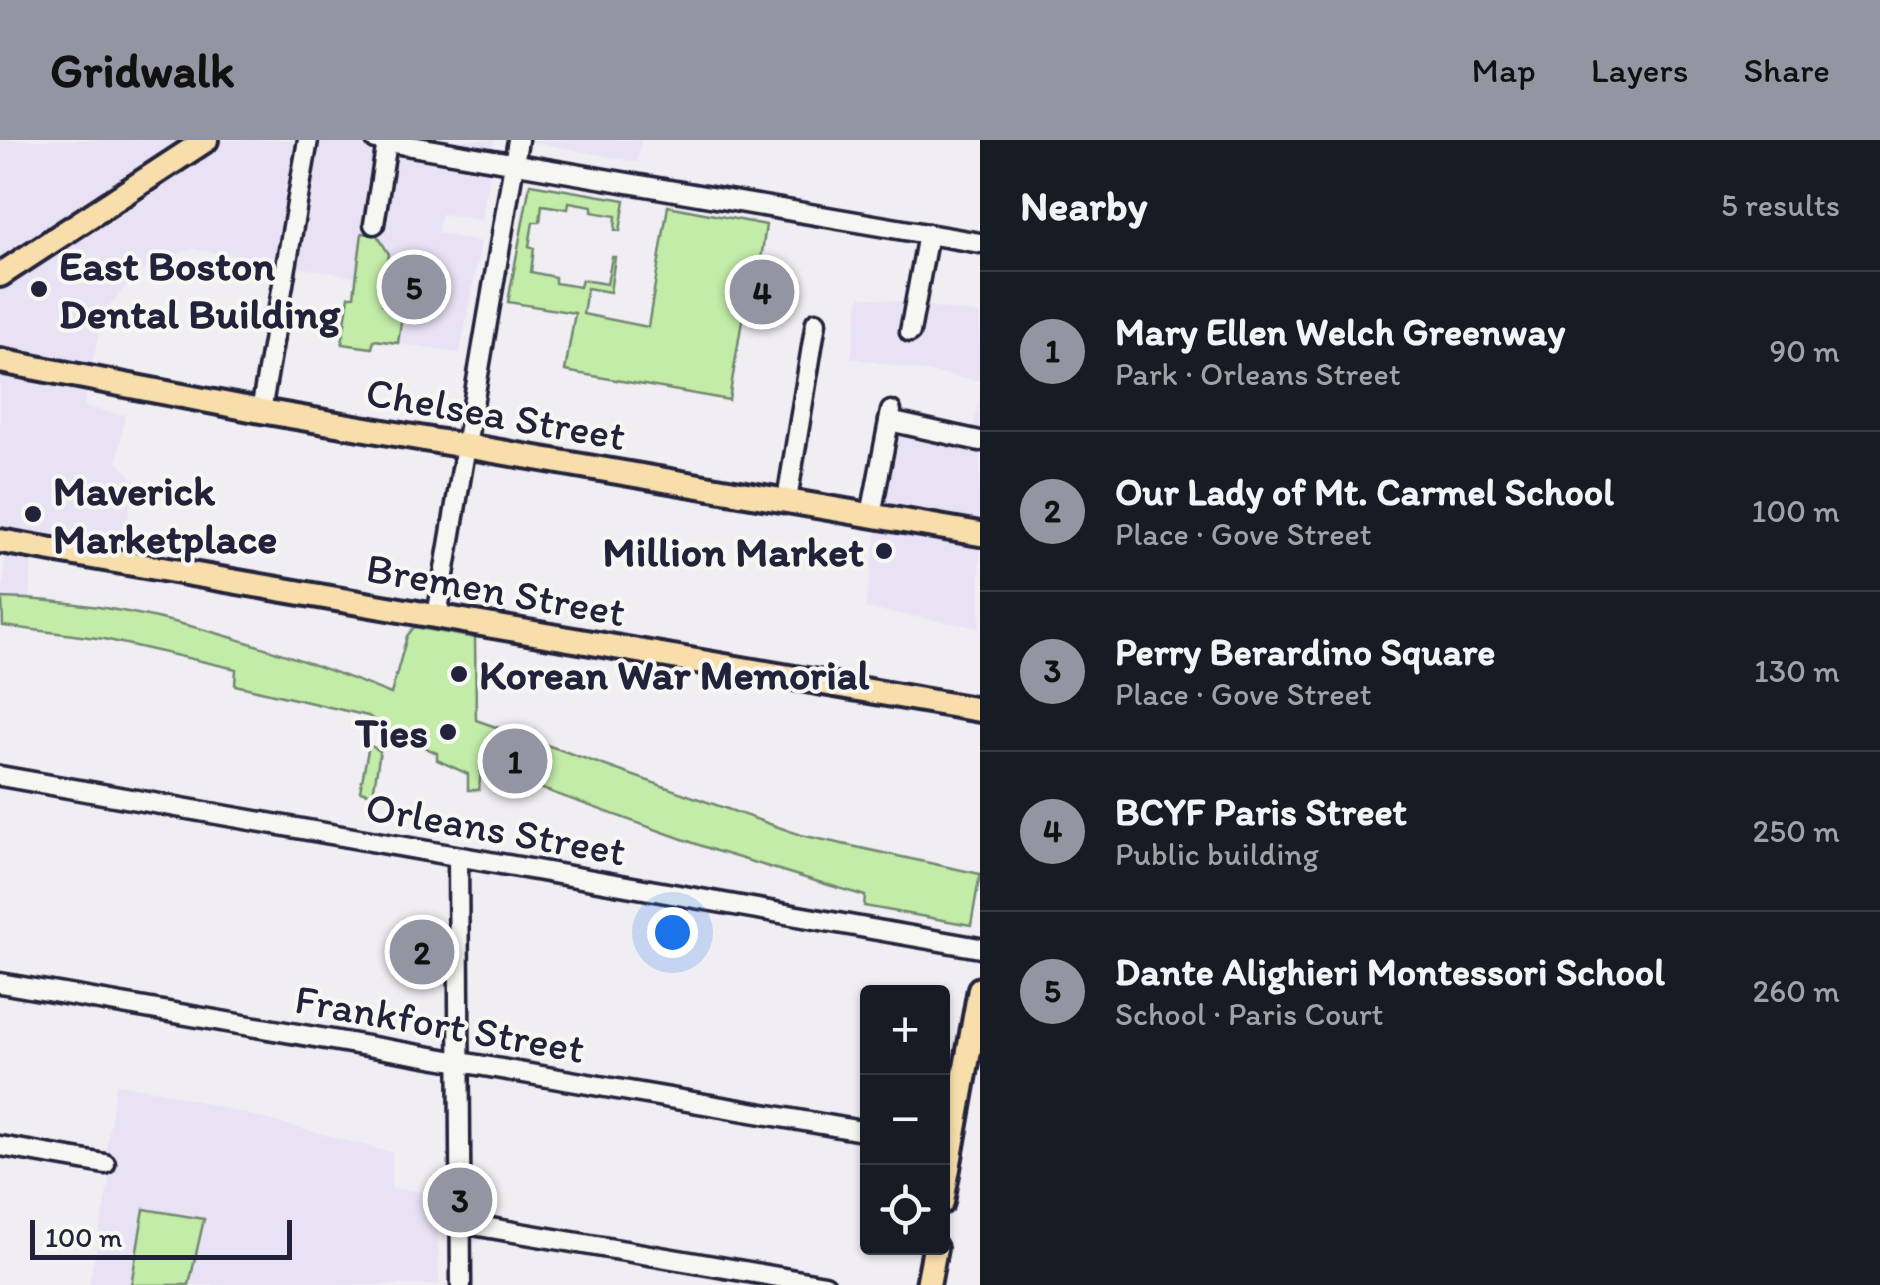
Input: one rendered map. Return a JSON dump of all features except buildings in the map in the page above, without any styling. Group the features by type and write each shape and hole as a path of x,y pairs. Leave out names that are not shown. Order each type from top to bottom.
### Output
{"main road":[{"path":"0,274 206,140"},
{"name":"Chelsea Street","path":"0,361 261,411 980,534"},
{"name":"Bremen Street","path":"0,541 980,710"},
{"path":"950,1131 980,989"},
{"path":"928,1285 934,1255"}],"street":[{"path":"261,411 308,140"},
{"path":"437,616 518,140"},
{"path":"374,224 382,141 980,243"},
{"path":"910,332 928,234"},
{"path":"787,500 816,322"},
{"path":"871,515 890,416 980,441"},
{"name":"Orleans Street","path":"0,776 980,948"},
{"path":"458,857 461,1285"},
{"name":"Frankfort Street","path":"0,983 860,1131"},
{"path":"0,1146 105,1164"},
{"path":"461,1223 826,1285"}],"shaded area":[{"path":"0,140 494,140 482,220 441,214 438,233 481,242 460,353 374,340 372,348 342,344 356,277 192,249 162,259 136,275 102,314 84,407 125,415 117,462 135,480 123,544 33,531 30,598 2,598 5,561 0,525"},
{"path":"522,140 641,140 637,162"},
{"path":"860,296 980,314 980,381 851,358"},
{"path":"980,395 980,628 865,608 894,426 971,442"},
{"path":"116,1084 159,1091 393,1153 391,1188 438,1194 439,1285 89,1285 109,1182 107,1143"}],"green space":[{"path":"530,184 625,200 620,231 615,230 616,216 592,212 592,206 569,202 568,209 542,205 540,222 533,222 529,246 534,248 531,272 555,277 555,283 580,287 582,280 607,284 615,257 610,292 587,288 583,314 648,327 668,206 766,225 761,260 749,277 729,400 565,371 575,313 508,302"},
{"path":"362,233 377,235 389,254 382,304 403,308 398,343 374,340 372,348 342,344 349,296 354,296"},
{"path":"2,598 103,608 201,629 296,658 391,694 407,636 414,627 475,638 476,720 801,835 980,874 971,925 864,906 865,896 716,851 481,767 479,790 468,790 468,774 437,760 437,753 368,716 235,685 236,669 104,639 3,626"},
{"path":"369,745 380,751 373,794 360,791"},
{"path":"144,1209 204,1219 189,1285 131,1285"}],"place":[{"name":"Dante Alighieri Montessori School","path":"414,287"},
{"name":"East Boston Dental Building","path":"39,289"},
{"name":"BCYF Paris Street","path":"762,292"},
{"name":"Maverick Marketplace","path":"33,514"},
{"name":"Million Market","path":"884,551"},
{"name":"Korean War Memorial","path":"459,674"},
{"name":"Ties","path":"448,732"},
{"name":"Mary Ellen Welch Greenway","path":"515,761"},
{"name":"Our Lady of Mt. Carmel School","path":"422,952"},
{"name":"Perry Berardino Square","path":"460,1200"}]}
